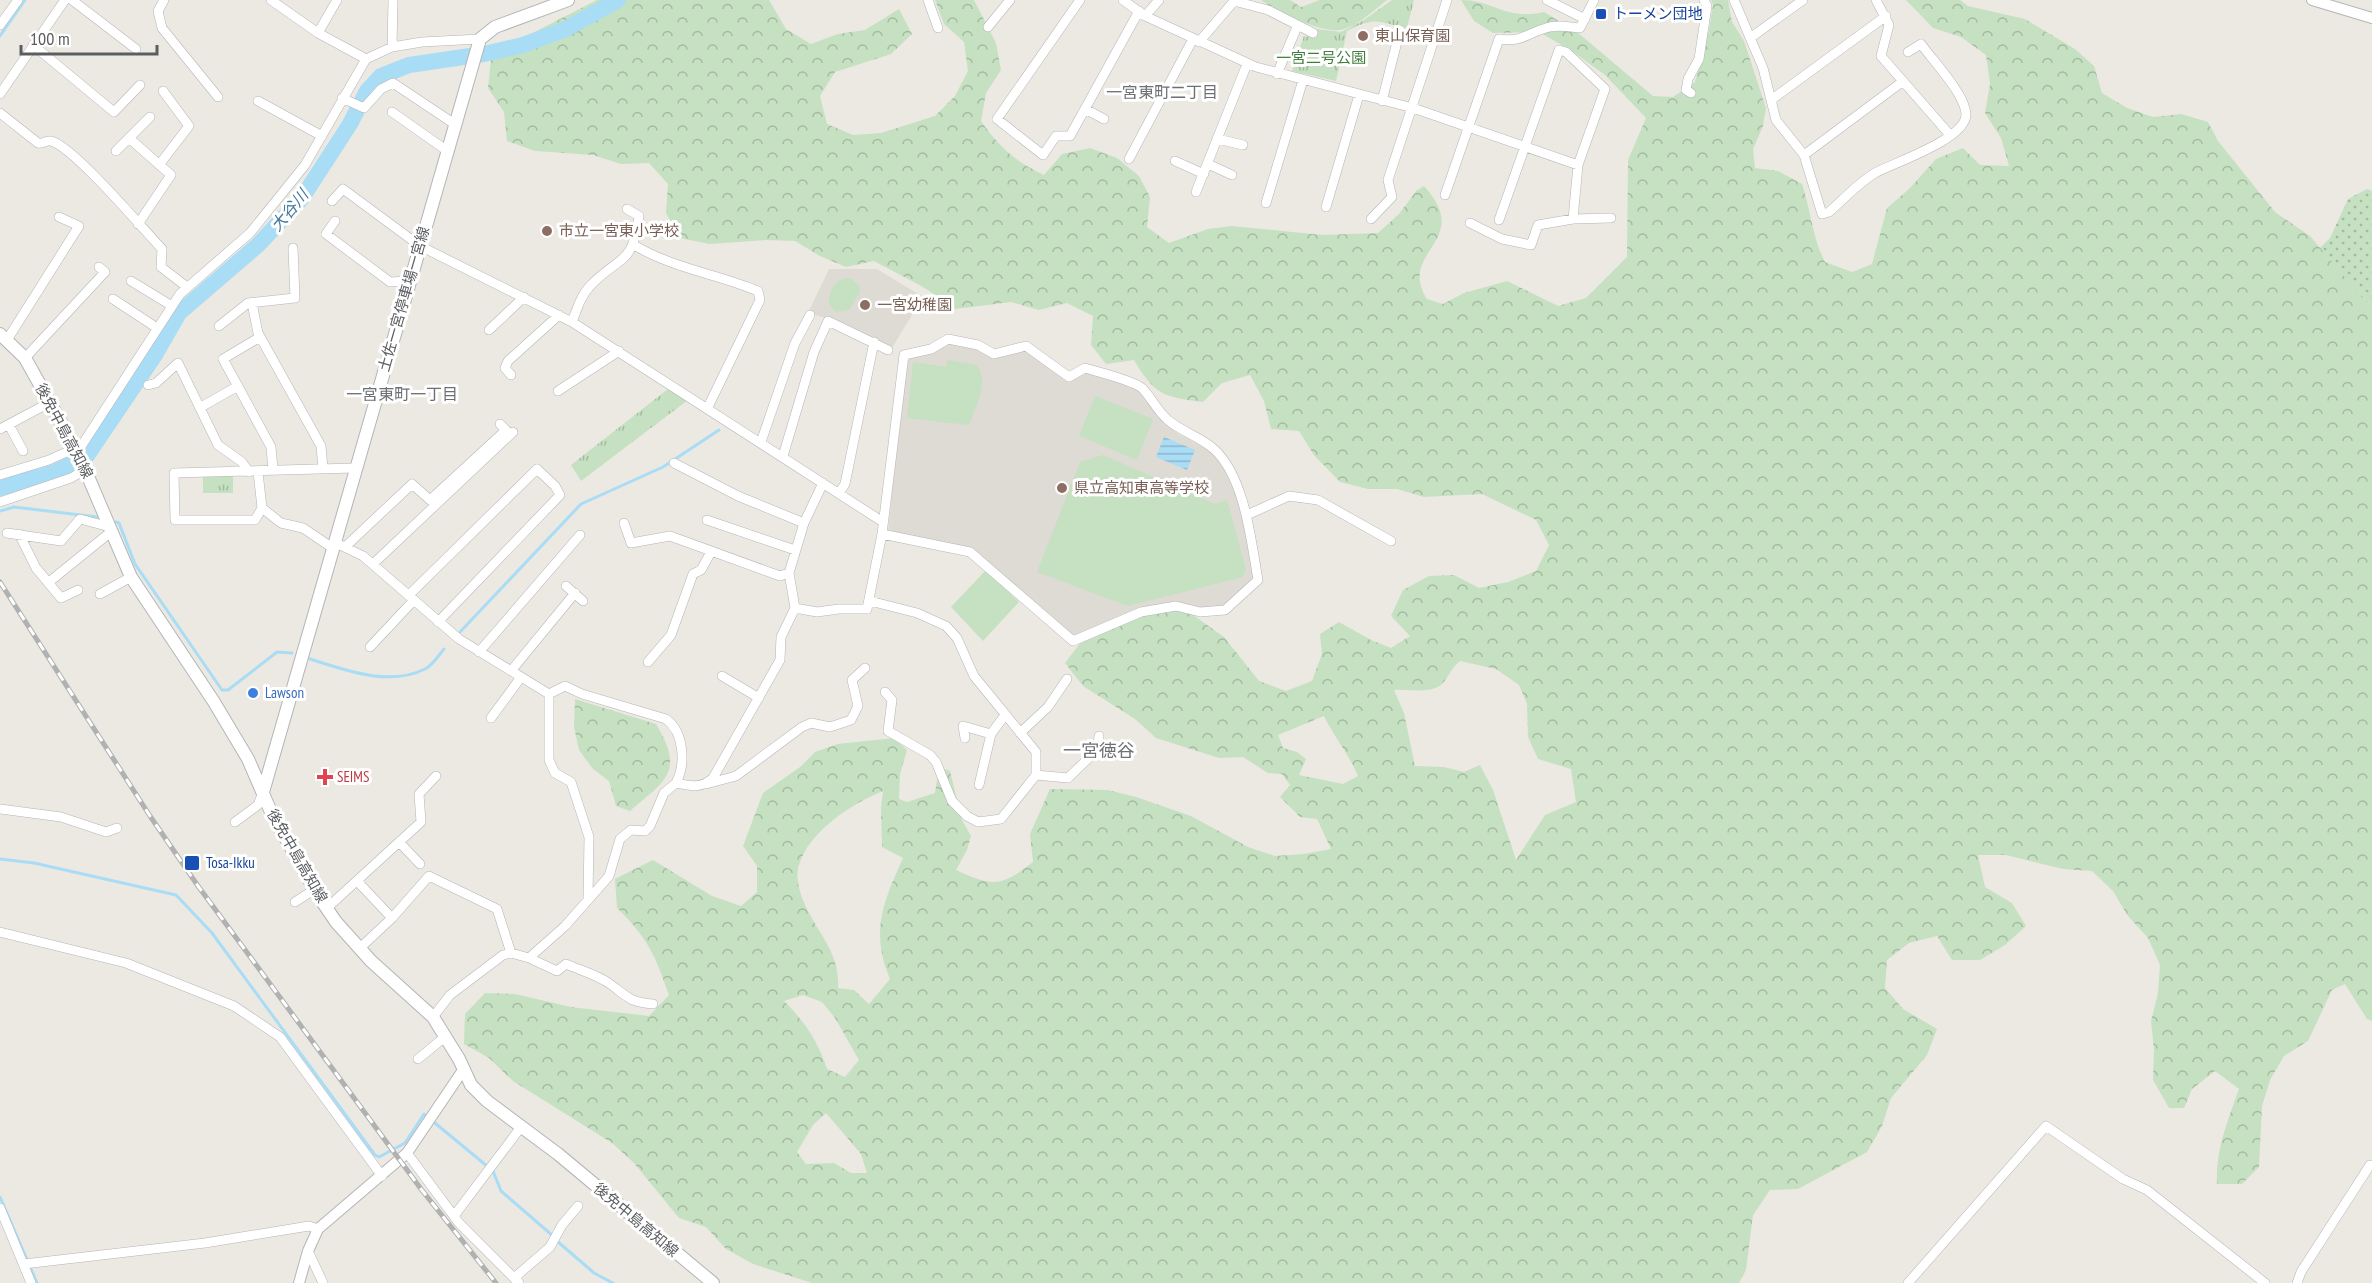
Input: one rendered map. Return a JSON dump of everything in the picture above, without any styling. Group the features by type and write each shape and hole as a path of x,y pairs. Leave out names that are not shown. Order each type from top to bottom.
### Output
{"main road":[{"path":"479,40 495,27 568,0"},
{"name":"土佐一宮停車場一宮線","path":"263,792 338,546 355,468 420,246 453,123 479,40"},
{"name":"後免中島高知線","path":"4,337 24,358 77,451 131,577 214,702 248,759 263,792 327,908 360,948 433,1017 446,1036 471,1085 487,1101 558,1154 713,1283"}],"street":[{"path":"0,25 18,0"},
{"path":"0,94 65,0"},
{"path":"72,0 136,49"},
{"path":"164,0 158,11 162,28 218,97"},
{"path":"271,0 318,33 366,59"},
{"path":"318,33 337,0"},
{"path":"392,47 393,0"},
{"path":"928,0 938,28"},
{"path":"988,27 1010,0"},
{"path":"1080,0 997,119 1043,155 1056,136 1070,136 1142,13 1159,0"},
{"path":"1123,0 1142,13 1247,64 1277,74 1413,108 1578,165"},
{"path":"1371,219 1392,197 1388,180 1447,0"},
{"path":"1547,0 1585,19"},
{"path":"1445,195 1499,39 1526,39 1543,28 1555,26 1580,28 1594,0"},
{"path":"1691,93 1686,90 1688,79 1699,59 1707,6 1704,0"},
{"path":"1734,0 1763,68 1776,120 1804,155 1822,214 1828,212 1873,174 1935,146 1964,121 1966,114 1960,96 1921,44 1908,52"},
{"path":"1750,38 1803,0"},
{"path":"1876,0 1889,25 1881,56 1950,135"},
{"path":"2312,0 2372,18"},
{"path":"1129,159 1196,40 1234,1 1268,10 1296,27 1313,33"},
{"path":"0,6 10,11"},
{"path":"1771,100 1886,16"},
{"path":"1277,74 1296,27"},
{"path":"1382,101 1400,30"},
{"path":"0,475 77,451 97,424 157,328 187,287 250,233 305,165 366,59 392,47 422,42 479,40"},
{"path":"33,45 114,112 140,85"},
{"path":"1499,220 1559,50 1566,52 1605,89 1578,165 1573,219"},
{"path":"1196,192 1247,64"},
{"path":"1266,203 1303,80"},
{"path":"1804,155 1902,81"},
{"path":"342,98 364,108 381,89 393,83 453,123"},
{"path":"159,165 189,126 163,91"},
{"path":"1326,207 1359,94"},
{"path":"258,101 322,136"},
{"path":"1085,109 1104,118"},
{"path":"392,112 446,150"},
{"path":"0,114 38,143 48,140 54,142 74,157 162,249 161,267 187,287"},
{"path":"116,151 150,117"},
{"path":"129,138 171,175 138,224"},
{"path":"1218,139 1243,145"},
{"path":"1175,160 1204,174"},
{"path":"1208,164 1232,175"},
{"path":"332,201 343,189 420,246 572,322 708,407 883,522"},
{"path":"572,322 586,290 627,256 634,245 639,216 627,209"},
{"path":"4,337 79,226 59,217"},
{"path":"1470,224 1503,240 1531,245 1538,225 1573,219 1611,218"},
{"path":"335,221 326,234 390,282 410,281"},
{"path":"634,245 661,260 718,275 758,291 760,300 708,407"},
{"path":"219,326 248,303 295,298 293,248"},
{"path":"24,358 105,272 99,267"},
{"path":"131,281 172,306"},
{"path":"489,330 524,297"},
{"path":"113,299 157,328"},
{"path":"252,303 260,337 321,446 323,469"},
{"path":"510,375 505,368 508,361 559,315"},
{"path":"761,442 795,343 810,315"},
{"path":"783,456 814,352 828,321 888,350"},
{"path":"260,337 223,359 271,447 273,471"},
{"path":"795,608 817,612 838,609 865,611 870,601 882,534 904,355 931,349 948,339 978,345 994,354 1026,346 1069,377 1085,368 1140,387 1161,415 1181,431 1199,438 1216,450 1234,479 1247,515 1258,580 1225,610 1200,612 1176,606 1141,612 1073,641 970,552 882,534"},
{"path":"839,493 845,484 874,342"},
{"path":"558,391 611,359 619,351"},
{"path":"148,385 156,383 178,363 218,445 253,472 262,508 281,522 303,528 363,556 438,622 479,652 549,694"},
{"path":"201,407 238,386"},
{"path":"23,451 4,427 49,403"},
{"path":"338,546 412,484 430,500 506,430 500,424"},
{"path":"373,564 513,432"},
{"path":"674,463 738,496 804,523"},
{"path":"262,508 255,520 175,520 174,473 355,468"},
{"path":"0,502 70,478 86,469"},
{"path":"370,647 411,598 537,469 555,486 560,495 438,622"},
{"path":"706,784 735,743 780,660 781,637 795,608 789,573 804,523 823,483"},
{"path":"1247,515 1289,496 1318,501 1391,541"},
{"path":"7,533 61,542 80,519 111,529"},
{"path":"707,520 795,550"},
{"path":"624,523 631,543 670,536 780,576 789,573"},
{"path":"49,582 111,529"},
{"path":"18,534 36,568 61,598 78,590"},
{"path":"479,652 580,535"},
{"path":"648,662 671,635 693,574 701,570 711,552"},
{"path":"100,594 131,577"},
{"path":"566,585 583,601"},
{"path":"511,671 575,593"},
{"path":"870,601 917,613 946,626 957,638 974,676 1036,752 1036,775 1001,819 978,822 972,819 952,801 944,788 936,762 930,754 888,731 892,700 885,692"},
{"path":"676,783 695,786 736,776 802,727 811,723 830,727 851,720 858,706 852,680 865,668"},
{"path":"722,676 759,698"},
{"path":"491,718 521,677"},
{"path":"1020,733 1048,707 1067,679"},
{"path":"529,958 565,926 609,876 620,838 631,830 648,829 664,794 676,783 681,768 680,739 674,725 666,719 582,694 565,686 549,694"},
{"path":"549,694 549,760 555,773 571,782 589,837 586,860 588,899"},
{"path":"979,785 991,734 1005,715"},
{"path":"964,738 963,726 991,734"},
{"path":"1036,775 1068,778 1097,750 1098,736"},
{"path":"327,908 421,822 419,794 436,776"},
{"path":"235,822 258,805 263,792"},
{"path":"0,809 61,817 106,831 117,828"},
{"path":"399,842 420,864"},
{"path":"360,948 392,918 429,876 497,909 511,953"},
{"path":"357,881 392,918"},
{"path":"295,902 315,889"},
{"path":"0,932 126,963 234,1005 280,1037 382,1176"},
{"path":"433,1017 450,995 502,955 511,953 529,958 557,971 566,964 609,983 622,996 635,1003 653,1004"},
{"path":"418,1059 446,1036"},
{"path":"299,1283 308,1251 318,1229 407,1153 463,1070"},
{"path":"1908,1283 2046,1126 2123,1179 2147,1190 2265,1283"},
{"path":"454,1216 521,1127"},
{"path":"407,1153 454,1216 516,1280 550,1247 562,1225 578,1206"},
{"path":"2297,1283 2301,1272 2371,1164"},
{"path":"0,1208 29,1263 31,1283"},
{"path":"29,1263 170,1248 309,1226 318,1229"},
{"path":"308,1251 323,1283"}],"shaded area":[{"name":"一宮幼稚園","path":"829,269 877,269 923,297 892,348 846,324 808,313"},
{"name":"県立高知東高等学校","path":"949,343 975,348 997,358 1025,350 1069,381 1085,371 1139,390 1158,418 1180,435 1214,453 1241,507 1254,580 1224,607 1200,607 1176,602 1072,638 971,548 888,532 906,359"}],"green space":[{"path":"597,0 769,0 786,29 811,44 838,34 865,30 899,9 912,34 891,54 835,72 820,96 827,124 853,135 881,133 935,116 955,96 968,71 964,42 944,24 935,0 974,0 996,43 1001,70 986,93 981,121 988,130 1001,146 1017,159 1044,175 1062,154 1090,148 1117,158 1139,176 1150,197 1147,227 1169,243 1208,229 1232,226 1322,235 1378,233 1399,214 1416,191 1424,186 1438,205 1442,221 1439,234 1421,269 1420,283 1427,299 1443,304 1464,293 1507,281 1558,306 1586,298 1627,257 1628,160 1646,118 1605,75 1572,51 1539,32 1493,33 1474,21 1461,0 1482,3 1520,14 1544,12 1577,32 1653,96 1673,97 1695,82 1709,30 1713,5 1711,0 1728,0 1732,22 1744,41 1766,108 1763,126 1753,149 1755,168 1778,171 1802,184 1817,243 1825,262 1852,272 1872,264 1887,208 1909,189 1936,159 1963,148 1980,165 2009,166 2001,138 1985,113 1990,84 1986,55 1961,37 1933,28 1906,0 1960,0 1968,6 2025,19 2075,49 2094,66 2102,93 2127,108 2153,117 2181,114 2208,122 2218,141 2275,212 2310,236 2366,302 2372,303 2372,1021 2367,1019 2345,984 2332,990 2308,1041 2284,1056 2270,1080 2262,1106 2259,1167 2242,1184 2217,1184 2220,1148 2239,1089 2215,1071 2192,1089 2184,1108 2169,1108 2153,1080 2154,1050 2151,1021 2158,993 2160,965 2148,938 2128,916 2113,891 2092,871 2063,869 2006,855 1978,855 1985,887 2012,903 2026,926 2005,945 1980,960 1952,960 1937,936 1909,943 1887,960 1885,988 1903,1009 1937,1029 1927,1055 1891,1098 1882,1126 1867,1152 1798,1189 1770,1190 1753,1215 1746,1270 1739,1283 812,1283 753,1264 726,1249 706,1227 679,1218 634,1163 612,1143 513,1081 489,1058 464,1044 465,1014 485,993 515,994 571,1007 649,1016 669,995 649,948 617,908 615,879 653,860 712,896 741,906 757,892 757,866 743,846 763,793 800,767 815,752 838,744 894,738 907,750 900,774 899,799 907,802 935,793 939,767 950,771 962,820 971,836 967,850 956,870 988,882 996,882 1013,876 1033,862 1030,834 1050,789 1108,790 1136,797 1191,816 1248,847 1275,856 1331,849 1317,819 1300,817 1280,797 1290,785 1282,774 1268,773 1243,757 1219,758 1156,738 1135,719 1083,686 1065,663 1081,642 1140,616 1176,609 1193,615 1224,637 1259,681 1286,691 1312,681 1322,654 1320,634 1339,622 1391,648 1410,636 1391,616 1403,590 1429,576 1454,575 1479,588 1508,582 1536,571 1549,545 1536,520 1482,494 1424,497 1397,489 1368,489 1340,482 1314,455 1299,431 1271,429 1264,401 1250,375 1222,383 1203,402 1169,396 1148,381 1134,360 1106,364 1091,345 1093,316 1067,303 1039,310 1011,302 955,309 925,288 874,261 846,267 820,256 795,241 766,240 709,244 680,238 666,213 668,184 649,163 621,164 593,155 535,151 507,141 504,112 488,88 491,59 515,42","holes":["1460,661 1496,669 1519,685 1527,704 1528,737 1538,759 1571,769 1576,802 1545,815 1516,860 1493,790 1480,765 1464,772 1444,767 1415,766 1404,713 1394,690 1426,690 1438,687","1324,716 1358,776 1343,784 1299,775 1306,759 1297,752 1283,748 1278,735","883,791 882,847 903,858 885,903 880,932 884,962 890,979 869,1004 854,990 838,988 836,967 830,949 809,913 797,877 804,853 822,830 846,811","803,995 822,1002 835,1018 859,1060 845,1077 827,1069 815,1041 784,1001","826,1113 861,1154 867,1173 851,1173 834,1163 806,1164 797,1152 813,1125"]},
{"path":"1261,0 1290,0 1301,7 1320,0 1387,0 1345,29 1330,30 1310,25"},
{"name":"一宮二号公園","path":"1392,0 1414,0 1407,28 1382,22 1371,22 1347,31 1336,81 1292,71 1304,36 1316,38 1317,29 1341,32 1364,20"},
{"path":"2367,189 2372,191 2372,303 2366,302 2318,250 2330,238 2348,199"},
{"path":"850,278 859,285 860,292 849,310 836,312 829,304 832,290 841,280"},
{"path":"947,360 977,365 980,372 982,387 969,425 907,418 913,362 946,367"},
{"path":"668,389 688,400 581,481 571,465"},
{"path":"1095,396 1153,419 1137,460 1079,436"},
{"path":"1103,455 1215,504 1227,500 1246,569 1243,577 1128,606 1037,572 1080,462"},
{"path":"233,474 233,493 203,493 203,475"},
{"path":"986,570 1019,602 983,641 951,607"},
{"path":"575,699 656,724 665,740 670,764 667,774 662,783 630,811 616,806 609,781 593,769 579,750 574,727"}],"water":[{"path":"1164,437 1195,450 1187,470 1156,457"}],"waterway":[{"path":"0,36 25,0"},
{"name":"大谷川","path":"0,488 55,472 86,457 155,355 179,313 258,245 302,198 350,124 367,91 381,76 409,65 484,54 523,45 566,29 618,0"},
{"path":"460,632 581,504 663,467 719,430"},
{"path":"0,511 14,507 97,517"},
{"path":"116,522 119,523 135,564 222,690 228,690 277,652 292,653"},
{"path":"310,659 352,672 397,677 428,668 444,649"},
{"path":"0,859 34,863 176,895 212,933 375,1155 379,1157 405,1143 424,1114 493,1171 501,1191 553,1236"},
{"path":"0,1197 37,1283"},
{"path":"557,1241 594,1273 613,1283"}],"railway":[{"path":"0,582 150,816 198,886 421,1189 496,1283"}],"place":[{"name":"トーメン団地","path":"1601,14"},
{"name":"東山保育園","path":"1363,36"},
{"name":"市立一宮東小学校","path":"547,231"},
{"name":"一宮幼稚園","path":"865,305"},
{"name":"県立高知東高等学校","path":"1062,488"},
{"name":"Lawson","path":"253,693"},
{"name":"SEIMS","path":"325,777"},
{"name":"Tosa-Ikku","path":"192,863"}],"district":[{"name":"一宮東町二丁目","path":"1162,92"},
{"name":"一宮東町一丁目","path":"402,394"},
{"name":"一宮徳谷","path":"1099,751"}]}
